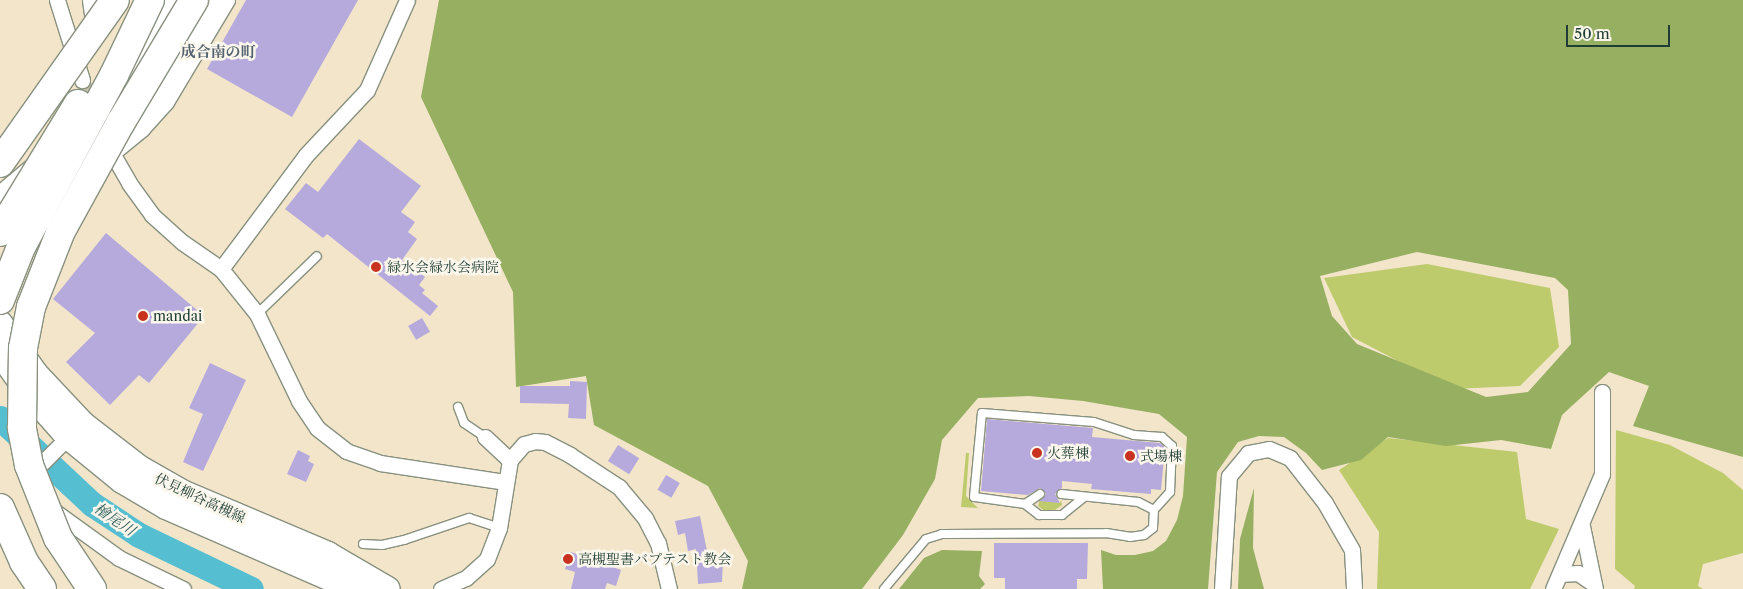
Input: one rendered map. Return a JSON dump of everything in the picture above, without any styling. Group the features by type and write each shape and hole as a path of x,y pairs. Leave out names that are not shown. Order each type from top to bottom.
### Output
{"highway":[{"path":"0,143 115,0"},
{"path":"0,163 115,0"},
{"path":"0,232 145,0"},
{"path":"0,300 21,246 114,75 150,0"},
{"path":"0,202 64,144 114,89 145,50 173,0"},
{"path":"92,589 58,538 29,464 21,390 24,348 31,307 61,231 121,122 194,0"},
{"path":"0,215 94,156 132,120 162,85 212,0"},
{"path":"0,508 24,562 42,589"}],"main road":[{"name":"伏見柳谷高槻線","path":"0,324 36,374 83,424 140,468 182,492 328,554 388,589"},
{"name":"伏見柳谷高槻線","path":"0,353 22,386 64,440 122,481 166,507 354,589"}],"street":[{"path":"57,0 79,73 95,39 90,0"},
{"path":"226,0 166,102 142,129 112,153 152,215 182,242 221,269 257,314 300,401 317,428 346,451 380,463 505,482"},
{"path":"221,269 306,156 367,90 407,0"},
{"path":"1553,589 1582,526 1602,474 1602,392"},
{"path":"485,437 510,460"},
{"path":"64,440 28,478 27,485 53,511 86,536 119,558 183,589"},
{"path":"441,589 466,578 487,559 499,528 510,460 524,444 546,442 619,487 645,518 658,543 669,589"},
{"path":"1222,589 1229,476 1248,453 1269,449 1290,458 1325,503 1352,550 1354,589"},
{"path":"1582,526 1594,586"},
{"path":"1560,574 1578,573 1594,586"}],"lane":[{"path":"257,314 317,256"},
{"path":"458,407 464,423 485,437"},
{"path":"884,589 926,539 942,534 1106,532 1130,537 1144,535 1153,528 1154,510 1170,492 1172,446 1162,437 1134,435 1094,422 982,413 974,497 1026,504 1039,514 1062,515 1084,497"},
{"path":"1026,504 1040,494"},
{"path":"1061,494 1138,502 1154,510"},
{"path":"364,544 382,544 404,540 469,518 499,528"}],"green space":[{"path":"439,0 1743,0 1743,457 1633,426 1649,386 1609,372 1562,415 1551,449 1501,440 1446,446 1388,437 1361,460 1322,470 1306,453 1284,437 1259,436 1238,442 1217,472 1208,589 1103,589 1101,550 1116,555 1135,555 1153,551 1166,541 1177,520 1183,496 1187,437 1159,414 1083,401 1029,396 978,398 942,440 935,479 903,535 862,589 742,589 748,561 708,486 594,425 586,376 516,387 513,292 421,97","holes":["1417,252 1555,278 1568,290 1571,344 1528,392 1486,397 1357,344 1332,316 1320,276"]},
{"path":"1427,264 1550,288 1559,347 1520,386 1452,389 1352,337 1324,278"},
{"path":"1616,430 1670,445 1723,473 1743,490 1743,553 1703,564 1698,586 1703,589 1634,589 1635,586 1615,569"},
{"path":"1388,438 1517,452 1526,519 1559,529 1530,589 1377,589 1379,532 1339,470"},
{"path":"966,453 969,453 966,496 978,508 961,507"},
{"path":"1254,488 1253,548 1264,589 1238,589 1240,539"},
{"path":"1040,499 1060,503 1061,500 1062,505 1055,510 1043,510 1038,506"},
{"path":"942,550 982,551 979,576 985,584 980,589 899,589 924,558"}],"building":[{"path":"246,0 358,0 292,117 207,69"},
{"path":"359,139 421,186 401,212 415,222 408,232 417,239 402,260 425,277 419,285 425,290 422,293 438,306 430,316 327,234 323,238 285,209 306,183 318,192"},
{"path":"106,233 204,316 149,383 139,375 110,405 66,362 95,333 53,299"},
{"path":"422,318 430,332 416,340 408,326"},
{"path":"210,363 246,380 203,471 183,462 203,414 189,408"},
{"path":"570,381 587,382 586,419 568,418 569,404 520,403 520,386 570,386"},
{"name":"火葬棟","path":"987,419 1093,428 1092,437 1160,443 1165,447 1161,490 1151,489 1151,494 1091,489 1092,484 1062,481 1062,488 1055,494 1060,503 1039,501 1046,494 1040,488 1028,495 981,491"},
{"path":"618,445 639,458 629,474 608,461"},
{"path":"298,450 310,456 308,461 314,464 306,482 287,474"},
{"path":"666,475 680,483 671,498 658,490"},
{"path":"700,516 709,561 723,560 722,582 698,584 696,549 688,551 685,533 678,535 675,521"},
{"path":"994,543 1088,543 1087,579 1077,579 1077,589 1005,589 1005,578 994,578"},
{"path":"571,552 621,570 616,586 607,583 605,589 571,589 575,572 565,569"}],"waterway":[{"name":"檜尾川","path":"0,418 92,504 139,535 251,589"}],"tunnel":[{"path":"82,80 96,113"}],"place":[{"name":"緑水会緑水会病院","path":"376,267"},
{"name":"mandai","path":"143,316"},
{"name":"火葬棟","path":"1037,453"},
{"name":"式場棟","path":"1130,456"},
{"name":"高槻聖書バプテスト教会","path":"568,559"}],"district":[{"name":"成合南の町","path":"218,52"}]}
